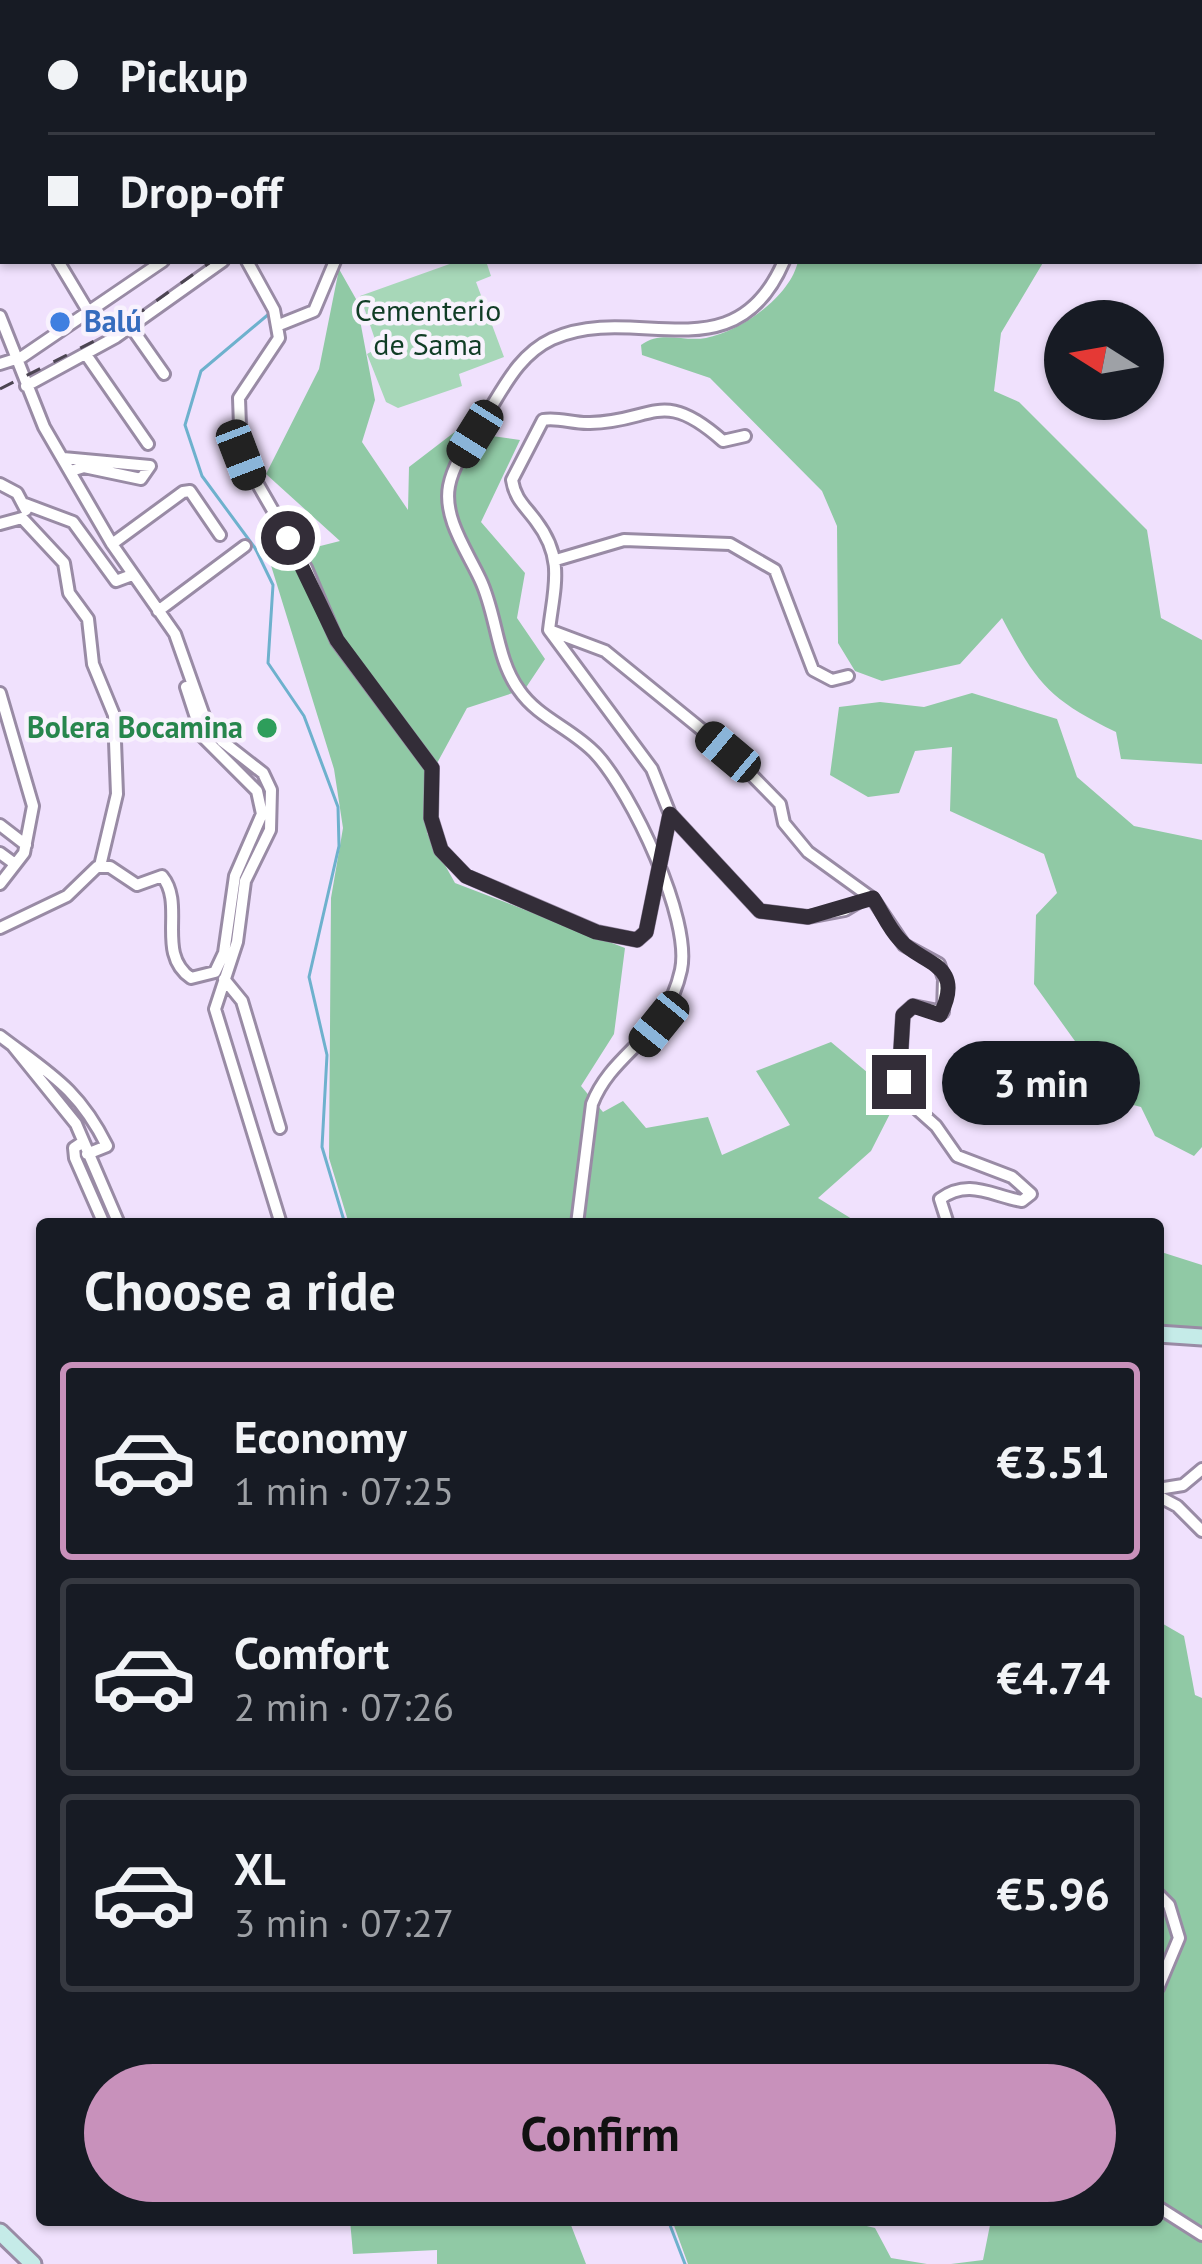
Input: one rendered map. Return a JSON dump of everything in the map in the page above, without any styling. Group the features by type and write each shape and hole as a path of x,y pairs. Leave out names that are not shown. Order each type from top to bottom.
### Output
{"street":[{"path":"60,264 88,311"},
{"path":"25,383 87,356 219,264"},
{"path":"248,264 279,325 272,352 238,398 241,455 250,480 306,568 337,640 432,768 431,818 441,850 466,876 561,919 626,939 646,932 670,814"},
{"path":"279,325 314,311 334,264"},
{"path":"578,1218 598,1086 659,1024 682,967 682,933 660,869 599,757 533,707 517,688 487,592 450,517 448,489 455,466 514,370 538,348 598,328 694,332 726,324 769,290 782,264"},
{"path":"0,364 16,359 88,311 143,266"},
{"path":"1,320 25,383 63,458 112,544 176,634 205,719 222,741 263,773 274,808 271,830 245,881 237,942 215,1009 279,1218"},
{"path":"131,327 164,374"},
{"path":"87,356 148,444"},
{"path":"745,436 723,441 697,418 649,409 599,423 543,421 514,472 513,486 556,560 559,579 549,630 652,769 670,814 760,911 808,917 845,910 873,898 904,945 939,964 944,979 940,1015 913,1006 903,1015 899,1068 904,1094 957,1156 1012,1177 1031,1194 1022,1201 986,1189 956,1190 940,1199 946,1218"},
{"path":"63,458 150,466 142,479 85,467 71,471"},
{"path":"0,484 26,504 73,522 116,581 132,575"},
{"path":"112,544 190,491 220,535"},
{"path":"22,518 26,504"},
{"path":"0,523 22,518"},
{"path":"0,928 68,896 100,866 117,794 114,715 93,664 88,619 69,593 64,563 22,518"},
{"path":"556,560 624,540 730,544 775,570 813,670 832,680 848,676"},
{"path":"158,611 245,546"},
{"path":"549,630 604,650 704,731 780,804 800,844 865,898"},
{"path":"100,866 137,885 162,875 171,892 177,964 191,979 215,972 224,952 235,876 262,814 257,791 209,746 193,718 186,686 189,673"},
{"path":"0,693 33,806 26,845 0,884"},
{"path":"0,825 26,845"},
{"path":"0,854 15,864"},
{"path":"224,979 242,1001 280,1128"},
{"path":"0,1036 81,1098 107,1146 74,1148 101,1218"},
{"path":"13,1046 76,1124 115,1218"},
{"path":"1164,1334 1202,1337"},
{"path":"1164,1491 1184,1485 1202,1468"},
{"path":"1164,1497 1202,1531"},
{"path":"1164,1900 1179,1939 1164,1974"},
{"path":"1164,2210 1202,2235"},
{"path":"0,2232 33,2264"}],"green space":[{"name":"Cementerio de Sama","path":"450,264 487,264 491,276 476,282 504,357 459,374 462,386 398,408 386,402 367,354 378,348 360,296"},
{"path":"797,264 1042,264 1001,333 994,391 1019,402 1147,530 1161,618 1202,640 1202,764 1121,759 1116,732 1075,710 1047,687 1002,618 960,664 882,681 855,671 838,643 837,526 822,491 710,378 642,355 641,345 649,341 706,338 748,320 775,299"},
{"path":"339,269 356,299 375,400 362,442 408,510 409,467 456,431 520,440 481,522 525,573 517,618 545,659 525,689 467,708 429,778 427,833 455,883 625,948 614,1034 581,1086 603,1112 623,1101 646,1128 708,1117 722,1155 790,1125 756,1071 831,1042 898,1098 871,1151 818,1198 850,1218 347,1218 329,1158 331,898 343,828 334,769 269,559 340,541 266,474 319,369"},
{"path":"972,693 1057,719 1077,777 1134,826 1202,840 1202,1147 1194,1156 1155,1136 1141,1107 1118,1101 1034,984 1036,915 1057,893 1044,854 950,811 952,747 915,751 899,793 868,797 830,775 839,707 880,702 924,707"},
{"path":"1164,1253 1202,1265 1202,1328 1164,1325"},
{"path":"1164,1624 1184,1636 1195,1695 1202,1698 1202,2264 951,2264 983,2260 990,2226 1164,2226"},
{"path":"351,2226 571,2226 586,2264 437,2264 437,2250 353,2254"},
{"path":"674,2226 867,2226 875,2228 891,2258 927,2264 688,2264"}],"waterway":[{"path":"270,313 201,371 185,425 202,476 255,548 273,585 268,663 304,716 338,807 339,846 309,977 327,1055 322,1147 343,1218"},
{"path":"670,2226 685,2264"}],"railway":[{"path":"0,389 114,331 208,264"}],"place":[{"name":"Balú","path":"60,322"},
{"name":"Bolera Bocamina","path":"267,728"}],"route":[{"path":"288,538 337,640 432,768 434,834 441,850 466,876 561,919 637,940 646,932 670,814 760,911 808,917 845,910 873,898 904,945 933,958 943,971 943,1012 913,1006 903,1015 899,1082"}]}
